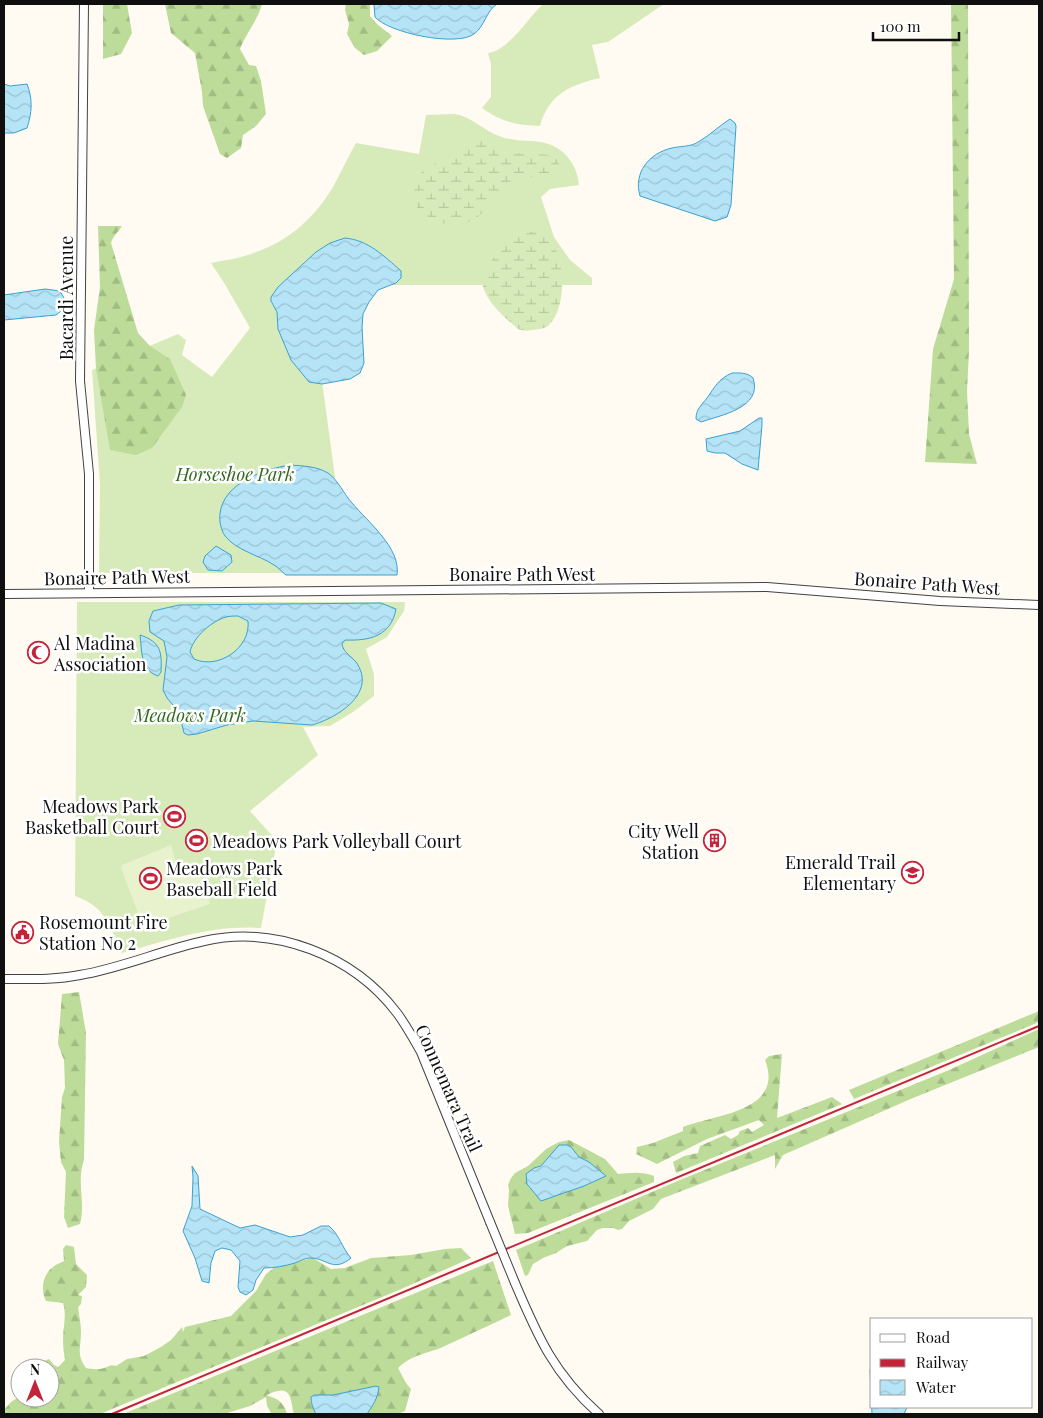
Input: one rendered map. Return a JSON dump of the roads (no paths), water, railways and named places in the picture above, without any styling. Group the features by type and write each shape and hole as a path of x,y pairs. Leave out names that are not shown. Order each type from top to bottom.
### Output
{"street":[{"name":"Bacardi Avenue","path":"84,4 80,381 89,474 89,592"},
{"name":"Bonaire Path West","path":"4,594 767,587 940,601 1039,605"},
{"name":"Connemara Trail","path":"4,979 46,979 78,976 119,966 205,940 233,937 260,938 302,946 348,967 370,984 392,1006 408,1028 421,1052 537,1334 553,1362 576,1391 599,1414"}],"water":[{"path":"374,4 497,4 474,34 465,38 438,39 408,33 383,23 375,17"},
{"path":"4,84 10,86 27,84 30,95 31,111 27,128 14,133 4,133"},
{"path":"730,119 736,126 731,205 727,217 715,221 640,196 638,188 641,172 650,159 656,154 672,148 695,144"},
{"path":"345,238 361,242 375,250 401,271 401,278 396,283 378,290 363,314 364,363 360,373 350,379 322,384 309,382 291,360 278,329 277,312 271,297 278,287 316,252 330,243"},
{"path":"45,289 60,291 64,298 61,311 56,315 4,320 4,295"},
{"path":"732,373 746,374 753,378 754,388 752,397 738,409 729,413 701,422 696,419 699,408 715,387 723,378"},
{"path":"759,418 762,418 762,425 758,470 742,464 725,453 707,451 706,439 740,431"},
{"path":"290,465 314,468 332,476 352,503 389,545 397,565 397,575 286,575 276,566 242,549 225,536 221,528 220,514 223,503 229,494 246,479 269,470"},
{"path":"216,546 231,555 232,562 222,571 208,570 203,562 205,556"},
{"path":"381,603 396,609 389,625 378,635 371,638 345,640 342,644 346,652 356,662 361,673 362,684 352,702 333,717 312,725 253,721 227,725 188,735 184,733 179,712 163,690 167,657 164,641 150,632 149,621 153,611 179,605","holes":["229,616 238,616 248,621 248,631 244,640 239,648 231,654 213,662 203,662 194,659 190,652 192,646 199,635 209,626"]},
{"path":"140,635 152,641 159,649 161,672 158,676 152,673 145,664"},
{"path":"559,1145 571,1147 579,1157 589,1162 606,1176 541,1201 527,1184 526,1174 534,1168 541,1166"},
{"path":"192,1166 198,1176 200,1209 240,1228 255,1225 290,1237 303,1235 321,1226 329,1226 351,1258 335,1265 310,1258 283,1266 264,1268 256,1280 253,1290 246,1295 240,1292 238,1287 240,1261 231,1250 222,1248 215,1251 211,1263 209,1283 202,1281 195,1258 183,1231 192,1206"},
{"path":"379,1387 378,1395 367,1414 316,1414 312,1406 311,1397 314,1395 333,1395"},
{"path":"872,1408 907,1408 904,1414 872,1414"}],"railway":[{"path":"112,1414 1039,1026"}],"place":[{"name":"Al Madina Association","path":"38,653"},
{"name":"Meadows Park Basketball Court","path":"175,816"},
{"name":"Meadows Park Volleyball Court","path":"196,841"},
{"name":"City Well Station","path":"715,841"},
{"name":"Emerald Trail Elementary","path":"912,872"},
{"name":"Meadows Park Baseball Field","path":"150,878"},
{"name":"Rosemount Fire Station No 2","path":"23,932"}],"park label":[{"name":"Horseshoe Park","path":"235,474"},
{"name":"Meadows Park","path":"190,715"}]}
